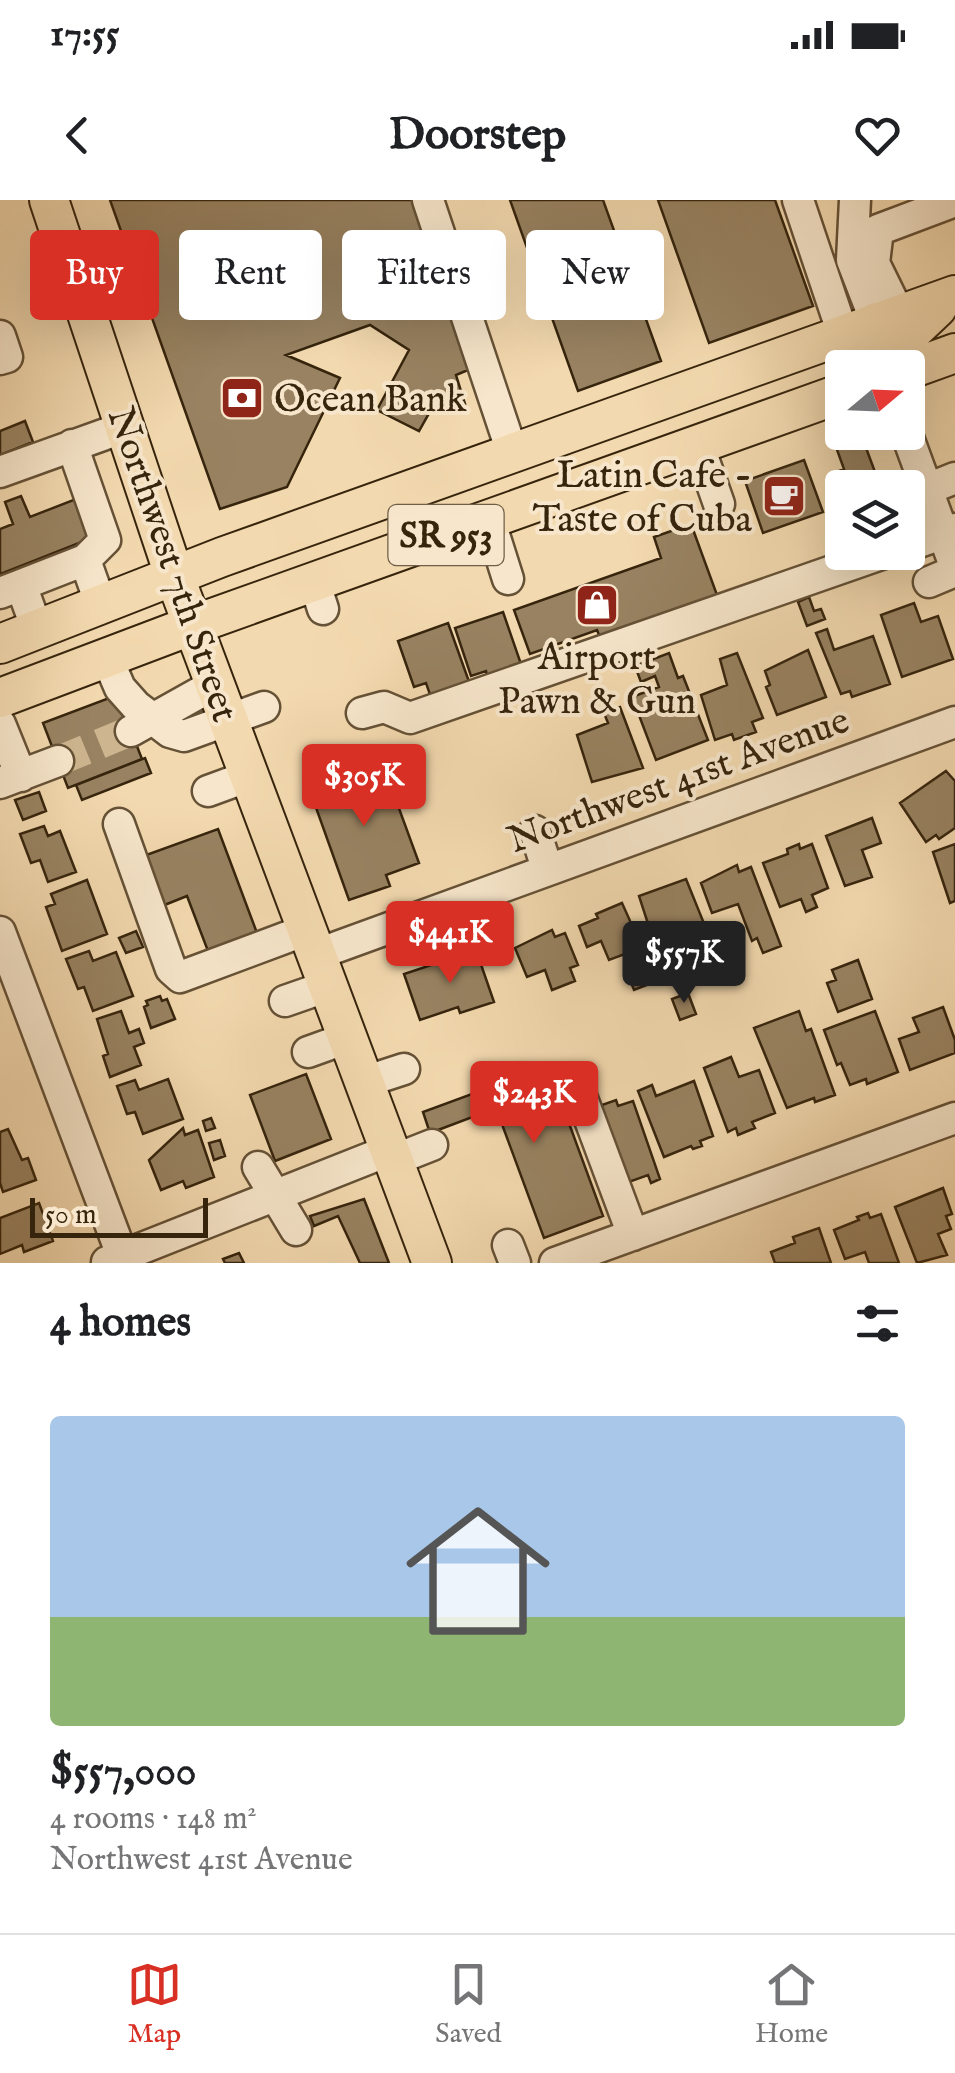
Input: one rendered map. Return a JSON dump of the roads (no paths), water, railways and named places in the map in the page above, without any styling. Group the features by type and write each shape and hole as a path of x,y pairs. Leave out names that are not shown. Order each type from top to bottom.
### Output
{"main road":[{"name":"Northwest 7th Street","path":"49,200 174,575 432,1263"},
{"name":"SR 953","path":"0,644 174,575 512,452 867,335 952,296"},
{"path":"897,350 952,296"},
{"path":"925,364 955,353"},
{"path":"804,407 825,389"},
{"name":"SR 953","path":"0,698 193,625 319,595 489,519 825,399"}],"street":[{"path":"428,200 512,452"},
{"path":"798,200 867,335"},
{"path":"855,200 852,260 867,335"},
{"path":"867,335 878,230 938,203"},
{"path":"0,336 8,357 0,360"},
{"path":"0,472 124,427"},
{"path":"698,444 719,504"},
{"path":"38,629 11,589 85,560 104,540 72,445"},
{"path":"914,450 949,531 946,573"},
{"path":"489,519 508,579"},
{"path":"925,540 949,531"},
{"path":"85,560 101,605"},
{"path":"362,713 384,707 410,718 836,570"},
{"path":"107,658 142,725 184,736 264,707"},
{"path":"142,725 215,684"},
{"name":"Northwest 41st Avenue","path":"316,957 547,868 955,722"},
{"path":"0,724 10,779 58,761"},
{"path":"208,792 249,776"},
{"path":"119,824 170,969 180,977 316,957"},
{"path":"535,831 547,868"},
{"path":"0,932 118,1261 274,1195 392,1155 432,1146"},
{"path":"285,1001 316,957"},
{"path":"308,1052 347,1038"},
{"path":"364,1082 404,1069"},
{"path":"580,1093 634,1235"},
{"path":"555,1263 588,1257 634,1235 955,1118"},
{"path":"258,1167 296,1230"}],"tunnel":[{"path":"58,761 131,731"}],"place":[{"name":"Ocean Bank","path":"242,398"},
{"name":"Latin Cafe - Taste of Cuba","path":"784,496"},
{"name":"Airport Pawn & Gun","path":"597,605"}]}
